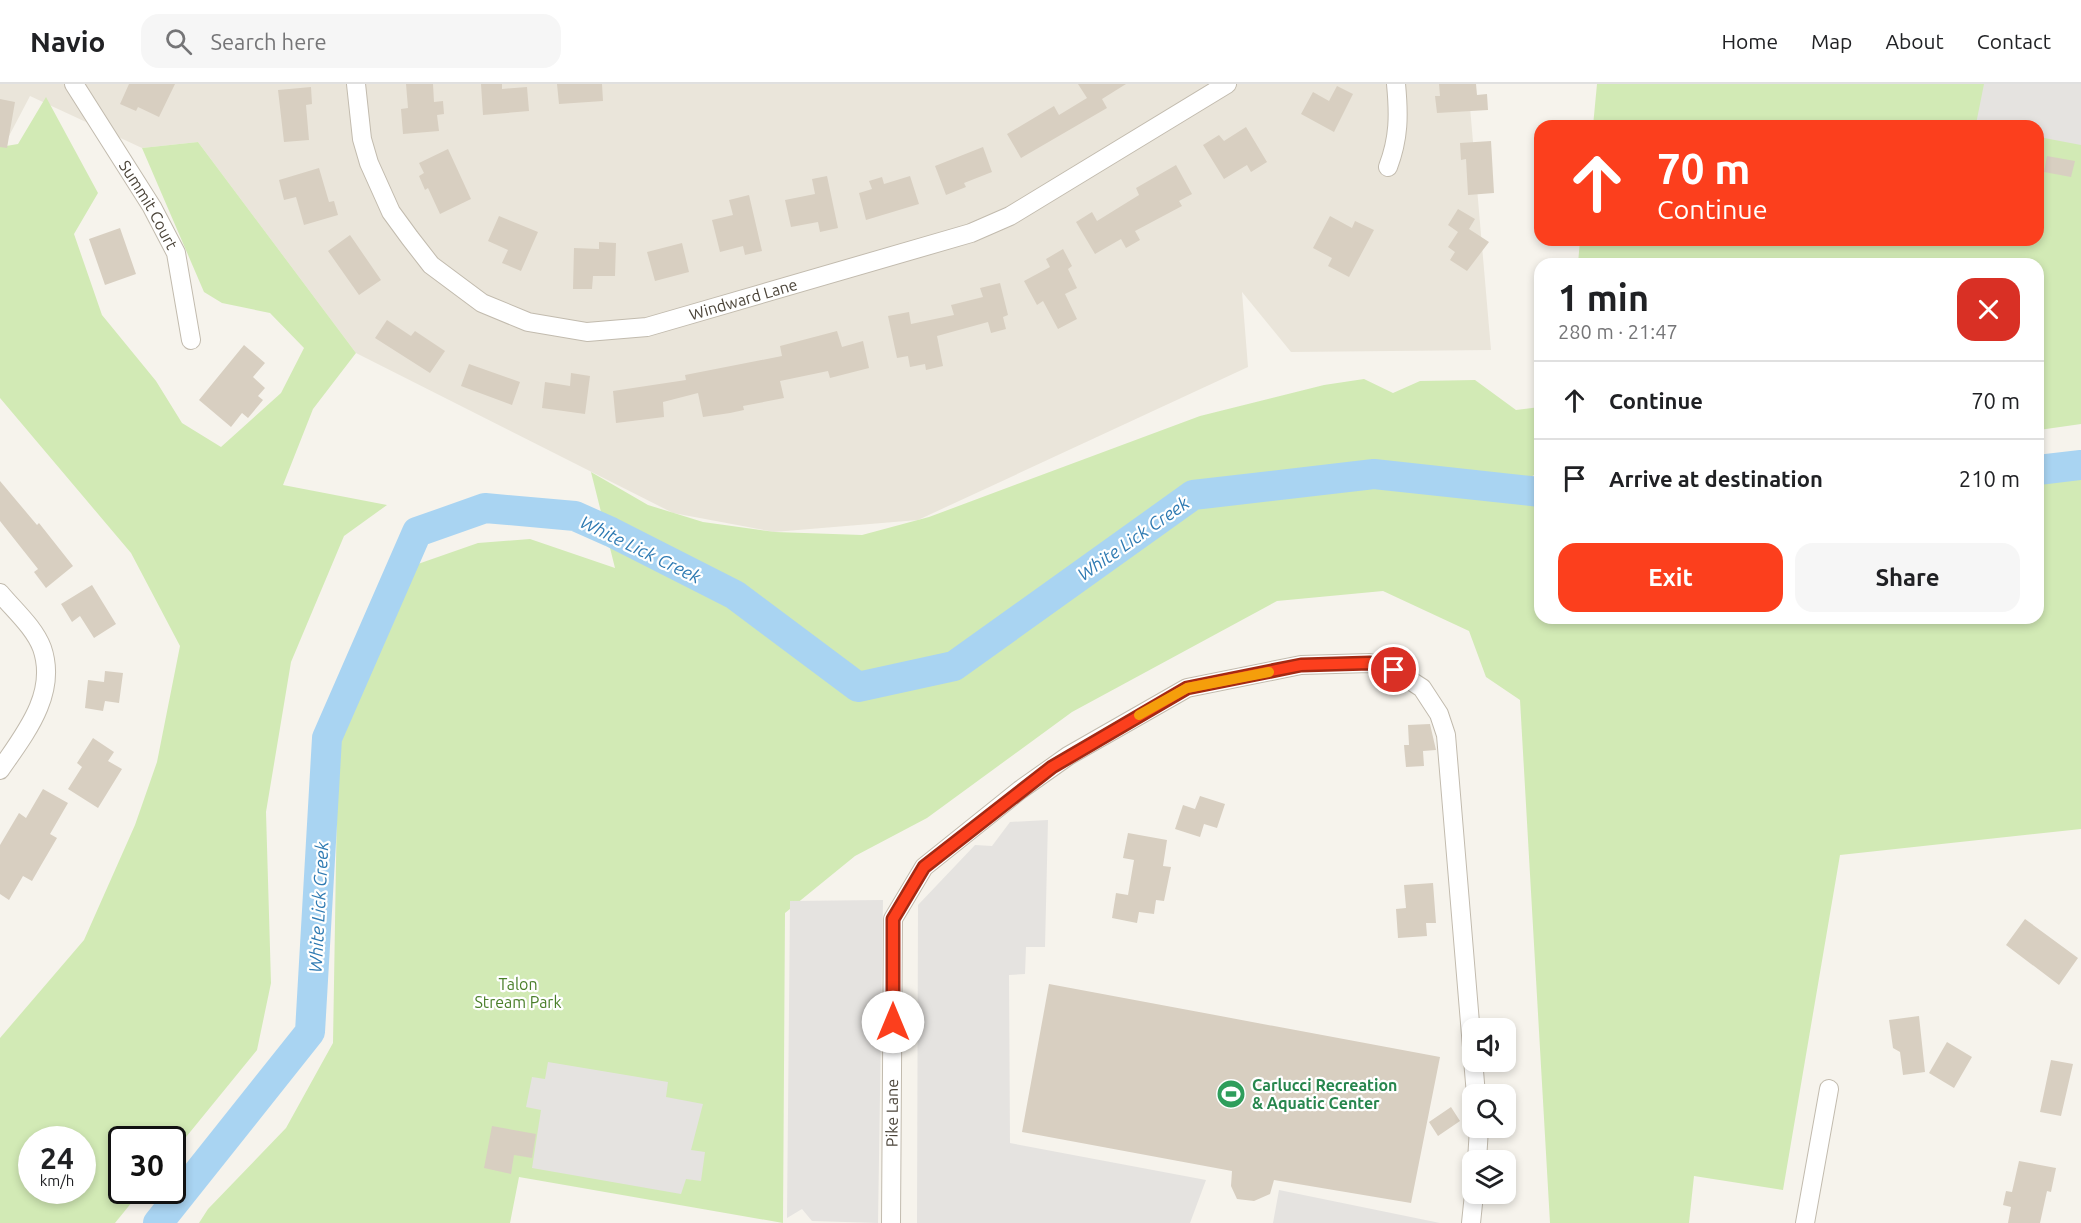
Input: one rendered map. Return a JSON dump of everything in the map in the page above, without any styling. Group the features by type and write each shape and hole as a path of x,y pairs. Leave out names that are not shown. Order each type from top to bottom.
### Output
{"street":[{"name":"Summit Court","path":"74,84 152,207 177,253 191,340"},
{"name":"Windward Lane","path":"356,84 362,139 376,182 391,212 431,265 482,303 504,314 528,322 587,332 647,327 971,233 1010,216 1227,84"},
{"path":"1388,167 1396,144 1399,118 1396,84"},
{"path":"0,593 32,630 41,648 46,681 37,711 28,729 0,770"},
{"name":"Pike Lane","path":"891,1223 893,919 924,867 1020,790 1068,756 1187,688 1301,665 1370,663 1394,670 1422,688 1439,714 1446,735 1475,1084"},
{"path":"1805,1223 1829,1089"},
{"path":"1472,1223 1473,1204"}],"shaded area":[{"path":"0,84 1468,84 1491,350 1291,352 1242,292 1248,367 918,520 774,532 673,513 356,353 198,142 142,148 30,96 9,136 0,140"},
{"path":"1984,84 2081,84 2081,145 2044,138 2044,120 1977,120"},
{"path":"1048,820 1045,947 1026,947 1025,974 1009,975 1010,1143 1206,1180 1190,1223 917,1223 918,905 975,845 992,846 1010,822"},
{"path":"883,900 878,1223 812,1221 802,1209 787,1218 790,901"},
{"path":"548,1062 668,1082 666,1097 703,1104 691,1150 705,1152 701,1181 686,1179 681,1194 532,1168 541,1110 526,1107 532,1077 545,1079"},
{"path":"1279,1190 1440,1223 1273,1223"}],"green space":[{"path":"1597,84 2081,84 2081,424 2044,429 2044,258 1578,258 1580,246 2044,246 2044,120 1594,120"},
{"path":"46,97 98,193 74,234 102,315 156,381 182,423 221,447 281,393 304,348 270,313 222,303 204,292 142,148 198,142 356,353 313,409 283,485 387,505 344,536 291,662 266,812 271,983 257,1050 186,1137 186,1126 108,1126 108,1204 130,1204 115,1223 0,1223 0,1038 84,940 135,825 157,762 180,646 131,553 0,398 0,147 18,144"},
{"name":"Talon Stream Park","path":"1364,379 1393,393 1420,381 1475,380 1516,410 1534,408 1534,475 1509,488 1534,491 1534,624 2044,624 2044,469 2081,465 2081,829 1840,855 1783,1190 1694,1176 1689,1223 1550,1223 1520,700 1486,677 1469,631 1383,591 1277,601 1072,712 927,818 855,856 785,913 783,1223 519,1177 510,1223 199,1223 208,1209 286,1128 333,1043 338,743 377,647 415,565 478,543 530,539 615,568 591,472 648,505 703,522 775,532 862,535 929,517 1200,416 1324,385"}],"building":[{"path":"129,84 175,84 159,117 138,107 136,111 120,104"},
{"path":"406,84 433,84 434,102 443,101 444,114 437,115 439,131 403,134 401,109 408,108"},
{"path":"481,84 502,84 502,89 527,87 529,111 483,115"},
{"path":"557,84 602,84 603,101 559,104"},
{"path":"1078,84 1126,84 1102,99 1107,108 1021,158 1007,134 1054,106 1059,115 1087,98"},
{"path":"1439,84 1476,84 1477,95 1487,94 1488,110 1437,113 1435,96 1440,96"},
{"path":"1337,86 1353,94 1334,132 1301,114 1313,92 1329,101"},
{"path":"311,87 312,104 306,105 309,140 284,142 278,90"},
{"path":"0,99 15,102 7,148 0,147"},
{"path":"1246,127 1267,162 1251,172 1247,165 1224,179 1203,145 1219,135 1224,141"},
{"path":"1491,141 1494,193 1468,195 1466,159 1461,160 1460,143"},
{"path":"983,147 992,172 964,183 966,187 946,195 935,166"},
{"path":"448,149 471,199 440,214 428,188 425,190 419,176 424,173 419,163"},
{"path":"2047,156 2075,161 2071,177 2044,172"},
{"path":"1176,165 1192,194 1179,201 1182,206 1135,231 1140,240 1126,248 1121,239 1095,254 1076,222 1092,212 1097,221 1139,195 1136,188"},
{"path":"319,168 329,202 334,201 338,215 304,225 296,197 284,200 279,180"},
{"path":"827,176 838,228 820,232 818,222 791,227 785,200 815,194 812,179"},
{"path":"910,176 919,204 866,220 859,193 872,189 869,181 882,177 884,184"},
{"path":"749,195 762,251 745,255 743,246 720,252 712,220 733,215 729,200"},
{"path":"1458,209 1475,219 1469,229 1489,242 1467,271 1450,260 1455,252 1448,247 1458,232 1448,225"},
{"path":"499,216 538,232 521,271 502,263 508,250 488,241"},
{"path":"1330,216 1352,228 1355,221 1374,230 1349,277 1328,266 1332,258 1313,248"},
{"path":"120,228 136,274 105,285 89,239"},
{"path":"350,235 381,280 359,295 328,251"},
{"path":"599,242 616,243 615,276 593,276 592,289 573,289 574,248 599,249"},
{"path":"682,243 689,272 655,281 647,252"},
{"path":"1063,249 1072,266 1068,269 1077,288 1065,294 1077,319 1058,329 1043,301 1037,305 1024,281 1050,267 1046,259"},
{"path":"1000,283 1008,315 1003,317 1006,329 991,333 988,322 937,336 943,366 926,370 925,364 910,367 908,356 897,358 888,316 909,312 911,324 954,315 951,305 983,297 980,288"},
{"path":"387,320 411,336 415,331 445,351 430,373 375,338"},
{"path":"837,331 842,347 863,341 869,368 830,378 828,371 780,381 784,398 743,406 744,410 703,417 698,393 663,402 664,417 616,423 613,391 686,380 685,375 782,356 780,346"},
{"path":"244,345 265,363 253,377 265,388 258,396 263,400 248,418 242,413 231,427 199,400"},
{"path":"469,364 520,382 512,405 461,386"},
{"path":"571,373 590,376 585,414 542,408 545,382 570,386"},
{"path":"0,481 37,525 39,523 73,566 46,588 34,572 38,569 0,521"},
{"path":"92,585 116,624 94,638 80,616 72,622 61,604"},
{"path":"105,671 123,673 119,703 105,701 103,711 85,708 88,680 104,682"},
{"path":"1430,724 1436,750 1423,751 1424,766 1406,767 1404,745 1409,745 1408,725"},
{"path":"93,738 114,752 108,761 122,769 98,808 68,789 82,767 77,763"},
{"path":"43,789 68,803 50,834 57,838 32,881 23,876 9,900 0,894 0,845 19,813 26,818"},
{"path":"1200,796 1225,804 1217,828 1204,824 1200,837 1175,829 1183,805 1195,809"},
{"path":"1128,833 1167,840 1163,866 1171,867 1164,901 1156,900 1154,914 1139,912 1137,923 1112,918 1116,893 1128,895 1134,860 1123,858"},
{"path":"1433,883 1436,923 1426,923 1427,936 1398,938 1396,909 1406,908 1404,885"},
{"path":"2025,919 2078,958 2059,985 2006,945"},
{"name":"Carlucci Recreation & Aquatic Center","path":"1049,984 1440,1057 1411,1203 1274,1180 1270,1194 1254,1201 1237,1199 1231,1186 1232,1171 1022,1132"},
{"path":"1919,1016 1925,1072 1903,1075 1900,1052 1893,1048 1889,1020"},
{"path":"1947,1042 1972,1057 1954,1088 1929,1073"},
{"path":"2051,1060 2073,1064 2061,1116 2040,1112"},
{"path":"1451,1107 1460,1121 1438,1136 1429,1122"},
{"path":"492,1126 536,1134 532,1158 514,1155 511,1174 484,1168"},
{"path":"2019,1161 2056,1168 2051,1192 2047,1191 2040,1223 2008,1223 2011,1207 2003,1205 2006,1191 2012,1192"}],"waterway":[{"name":"White Lick Creek","path":"2044,469 2081,465"},
{"name":"White Lick Creek","path":"158,1223 310,1032 327,738 417,532 485,508 575,516 735,595 858,687 954,666 1193,495 1374,474 1534,491"}],"slow traffic":[{"path":"1139,715 1187,688 1269,672"}],"place":[{"name":"Carlucci Recreation & Aquatic Center","path":"1231,1094"}],"route":[{"path":"893,1022 893,919 924,867 1017,792 1052,767 1187,688 1301,665 1370,663 1394,670"}]}
